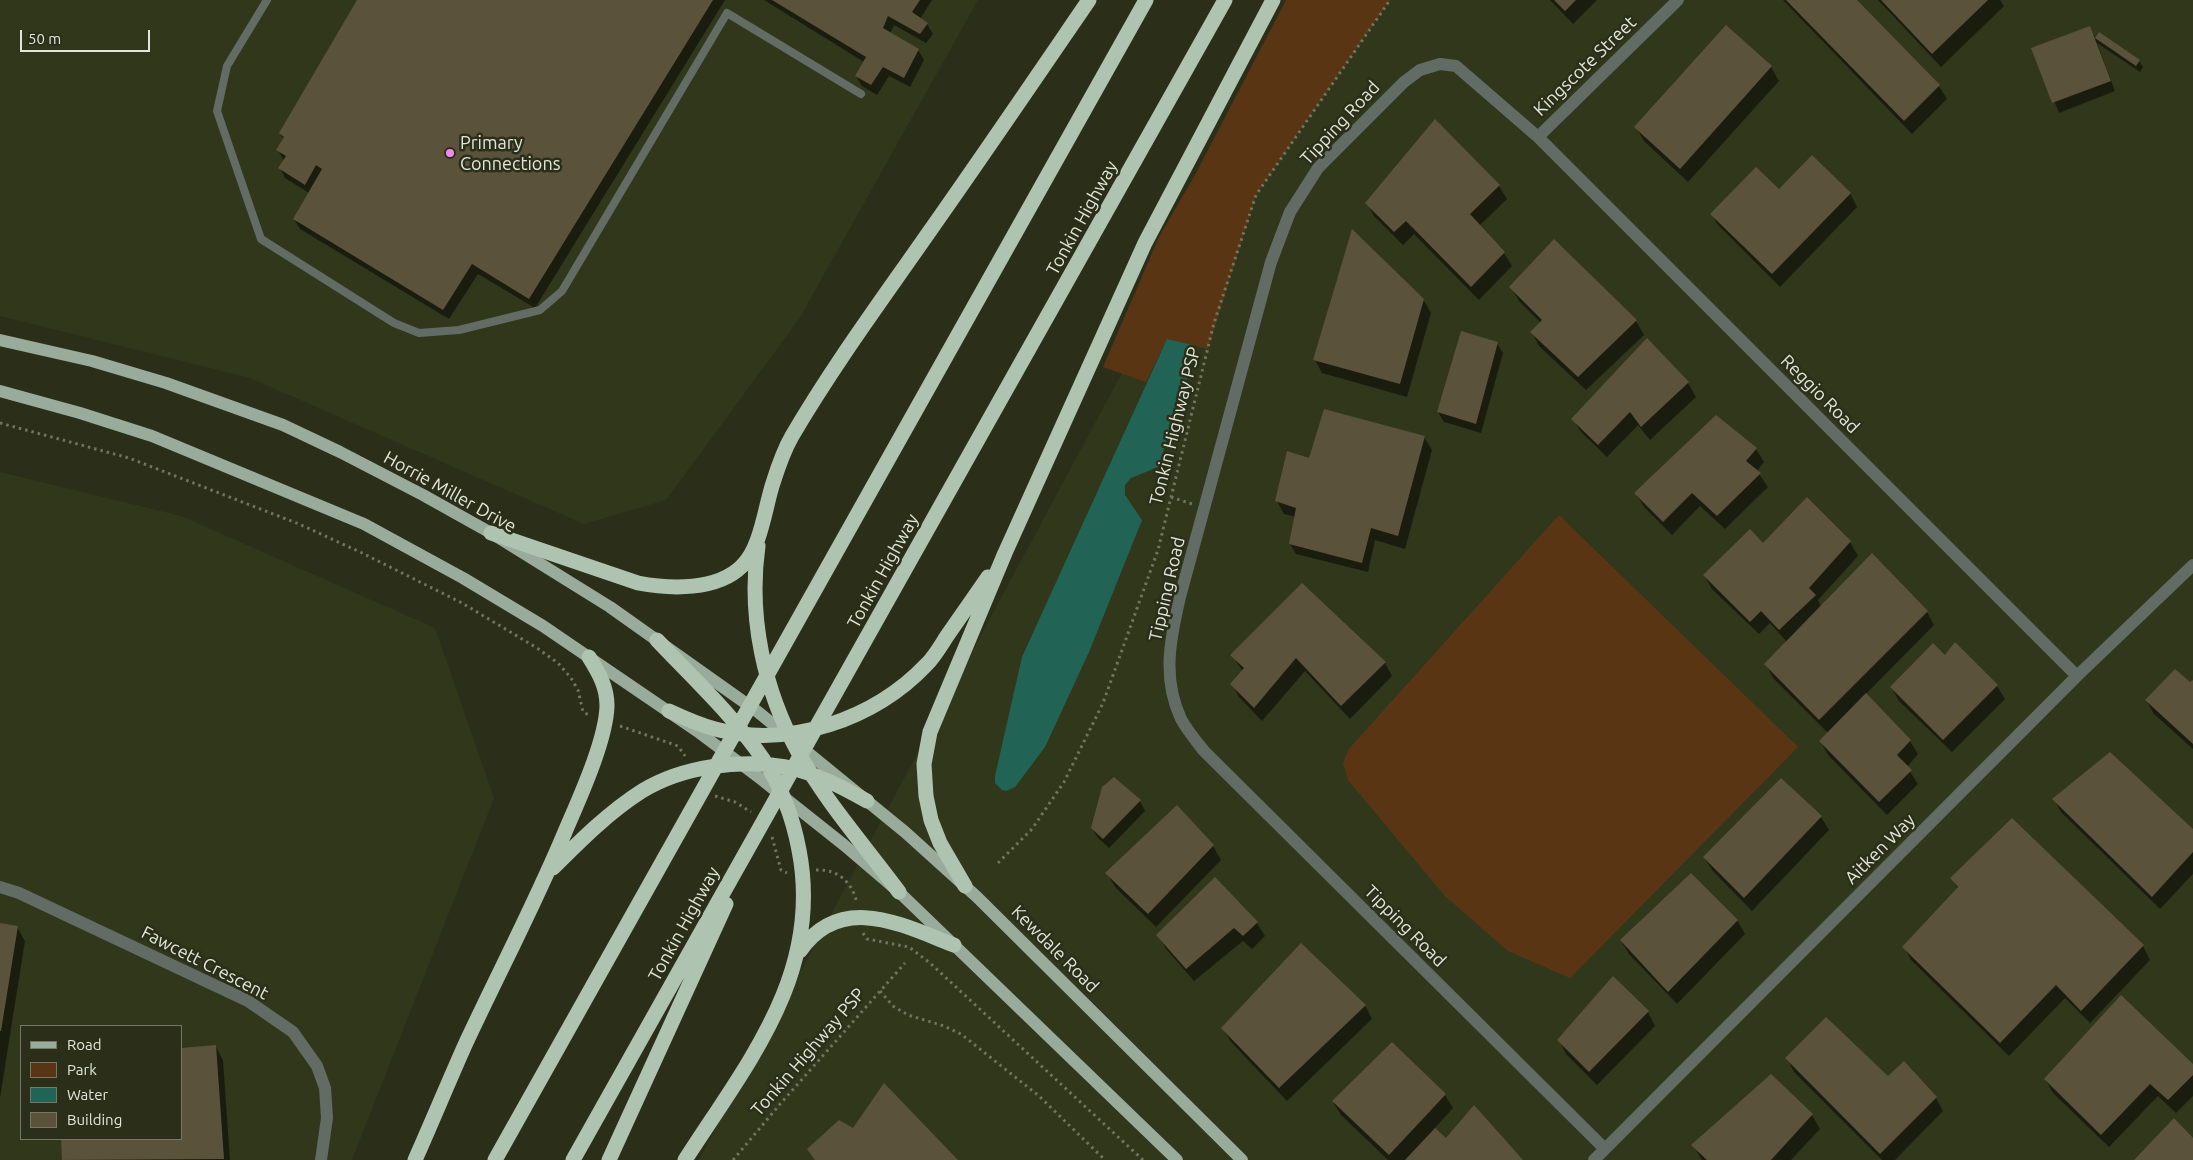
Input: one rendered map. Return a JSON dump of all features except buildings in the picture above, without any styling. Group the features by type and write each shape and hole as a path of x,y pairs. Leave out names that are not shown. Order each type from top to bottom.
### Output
{"highway":[{"path":"491,533 638,583 663,588 683,588 723,578 742,567 753,549 773,482 791,438 840,359 1089,0"},
{"path":"495,1160 1146,0"},
{"name":"Tonkin Highway","path":"573,1160 1225,0"},
{"path":"965,886 940,843 931,820 926,796 924,764 930,732 1005,553 1145,243 1273,0"},
{"path":"761,527 756,574 757,623 760,644 771,691 788,735 813,775"},
{"path":"669,712 699,728 788,735 832,724 870,708 907,683 928,663 1005,553"},
{"path":"657,640 744,733 767,765 783,796 797,838 804,880 803,918 797,955 783,998 762,1039 685,1160"},
{"path":"415,1160 465,1045 548,873 590,771 605,721 606,689 599,672 589,657"},
{"path":"548,873 606,817 644,790 687,772 728,764 787,767 813,775 867,801"},
{"path":"829,782 899,892"},
{"path":"609,1160 663,1047 763,821"},
{"path":"797,955 807,941 818,931 838,922 860,917 887,920 954,945"}],"main road":[{"name":"Horrie Miller Drive","path":"0,340 92,361 166,382 283,425 397,480 491,533 610,607 722,685 788,735 829,782"},
{"path":"0,391 80,413 152,436 364,524 463,578 543,626 669,712"},
{"path":"699,728 899,892 1177,1160"},
{"name":"Kewdale Road","path":"867,801 965,886 1242,1160"}],"street":[{"name":"Kingscote Street","path":"1538,137 1678,0"},
{"name":"Tipping Road","path":"1538,137 1456,66 1440,64 1420,70 1404,82 1318,168 1290,212 1271,262 1170,640 1169,682 1182,720 1204,751 1605,1149"},
{"name":"Reggio Road","path":"1538,137 2077,676"},
{"name":"Aitken Way","path":"1594,1160 2077,676 2193,565"},
{"name":"Fawcett Crescent","path":"0,887 19,893 248,1001 293,1032 317,1066 325,1088 327,1118 321,1160"}],"lane":[{"path":"267,0 228,66 217,111 261,239 394,323 419,334 459,330 540,310 562,291 727,13 862,94"}],"path":[{"name":"Tonkin Highway PSP","path":"998,863 1032,829 1064,782 1104,703 1158,550 1214,323 1256,195 1390,0"},
{"path":"0,423 129,458 299,524 462,603 537,648 558,663 571,678 578,690 583,712 589,716"},
{"path":"1171,497 1204,508"},
{"path":"613,723 678,746 684,754"},
{"path":"825,870 838,873 846,880 854,891 856,902"},
{"path":"863,933 867,939 909,947 930,963 1143,1160"},
{"name":"Tonkin Highway PSP","path":"733,1160 905,963"},
{"path":"880,991 893,1006 908,1015 944,1026 961,1034 1039,1096 1105,1160"}],"shaded area":[{"path":"0,0 978,0 799,319 666,500 584,524 250,378 0,316"},
{"path":"1329,0 2193,0 2193,1160 699,1160 1281,77"},
{"path":"0,472 181,516 435,628 494,798 352,1160 0,1160"}],"green space":[{"path":"1286,0 1390,0 1256,195 1208,349 1167,339 1146,382 1103,367 1159,237 1195,175"},
{"path":"1559,515 1798,747 1570,978 1508,951 1445,896 1348,780 1343,763 1348,750"}],"water":[{"path":"1167,339 1193,345 1196,351 1158,467 1131,478 1125,485 1125,495 1142,520 1089,652 1045,747 1015,787 1006,791 1002,790 995,783 995,776 1022,657"}],"place":[{"name":"Primary Connections","path":"450,153"}]}
